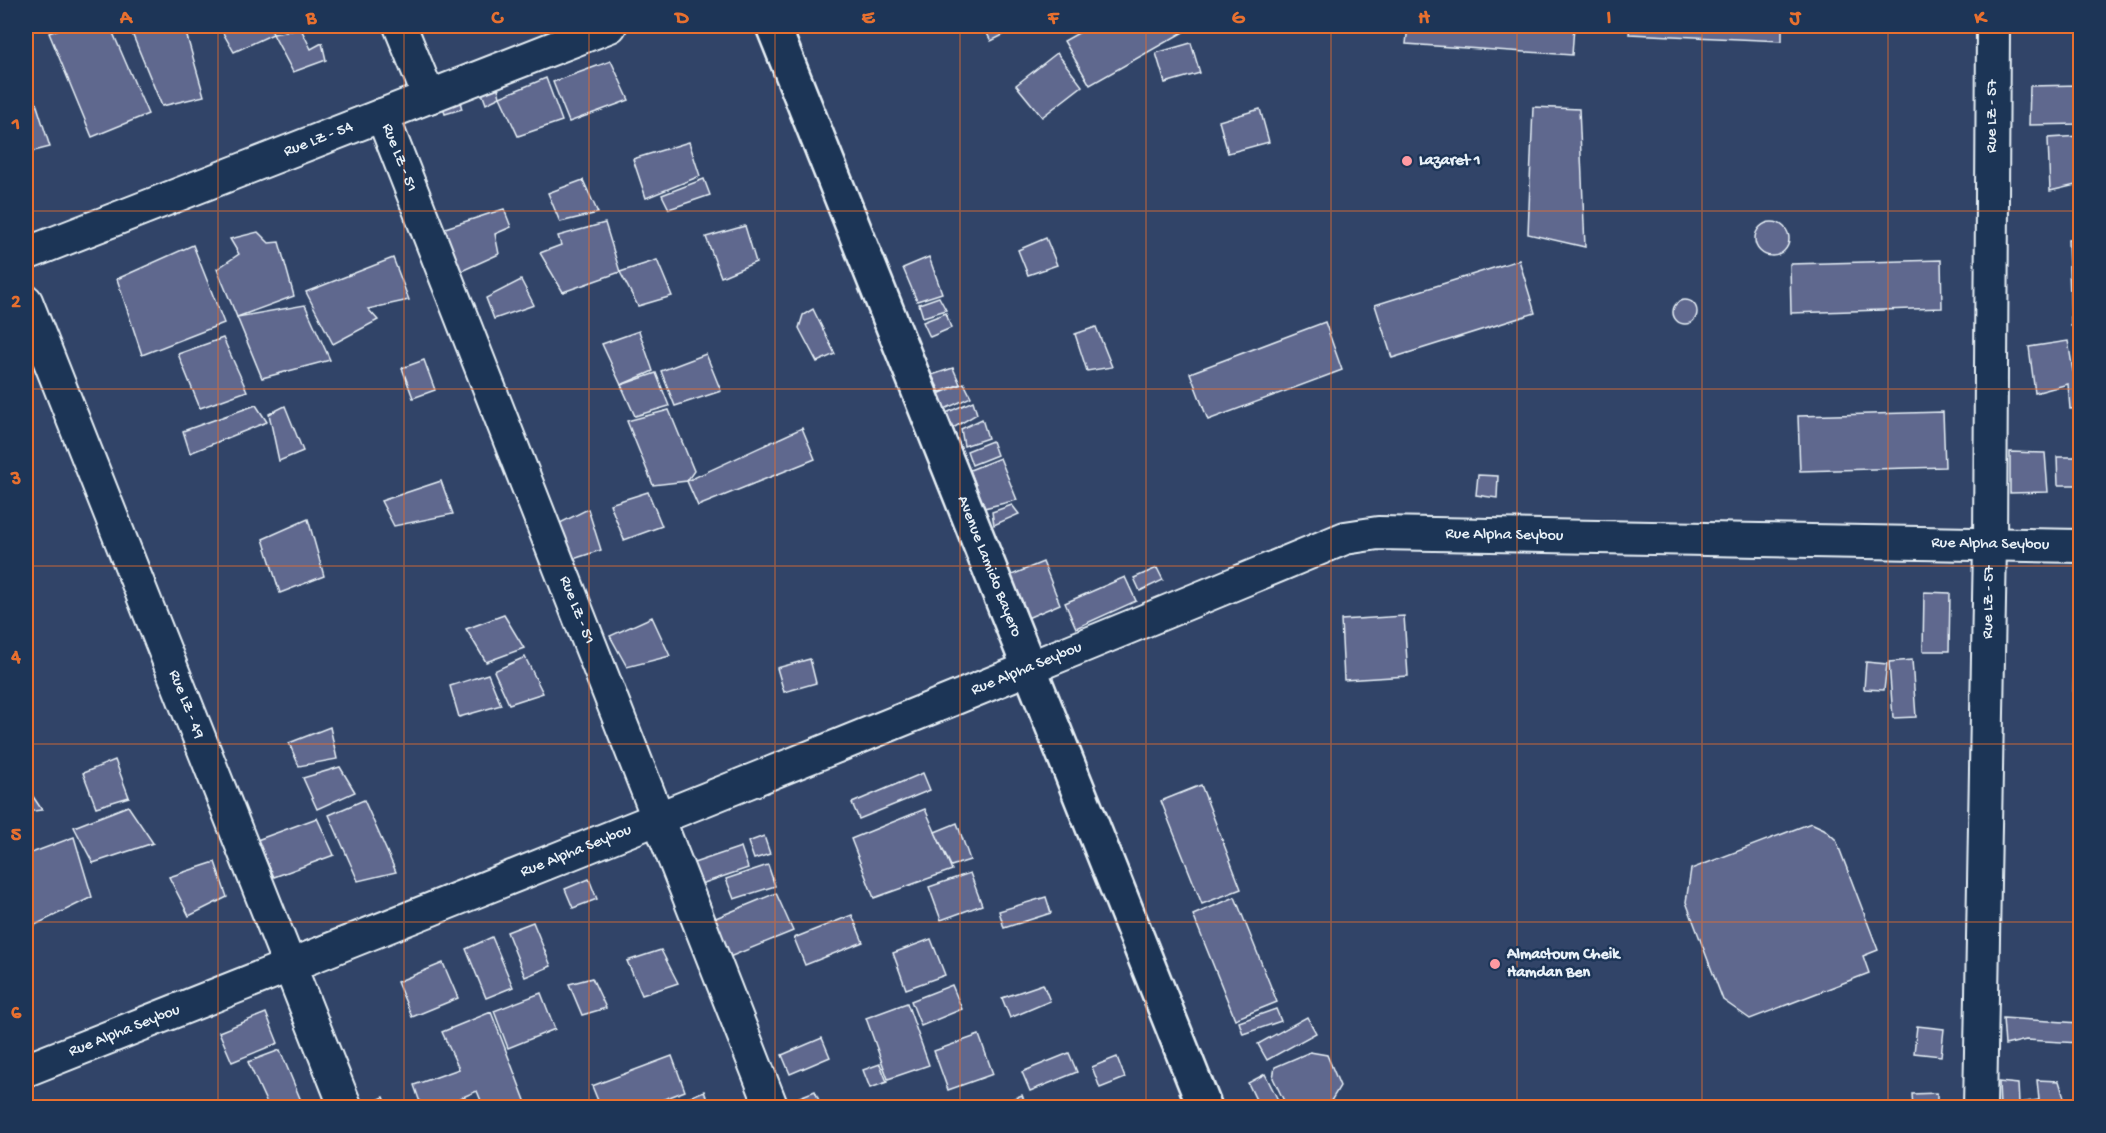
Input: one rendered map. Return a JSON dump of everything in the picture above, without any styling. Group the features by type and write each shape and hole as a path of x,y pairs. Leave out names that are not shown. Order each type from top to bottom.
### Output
{"street":[{"path":"400,26 429,97"},
{"name":"Rue LZ - 54","path":"26,254 610,26"},
{"name":"Avenue Lamido Bayero","path":"773,26 1032,669 1205,1107"},
{"name":"Rue LZ - 57","path":"1980,1107 1990,544 1992,26"},
{"name":"Rue LZ - 51","path":"382,115 772,1107"},
{"name":"Rue LZ - 49","path":"26,301 346,1107"},
{"name":"Rue Alpha Seybou","path":"26,1070 1032,669 1345,538 1378,532 2080,546"}],"building":[{"path":"67,26 110,26 148,114 92,137 49,33"},
{"path":"129,26 184,26 204,96 162,106"},
{"path":"219,26 270,26 273,34 234,52"},
{"path":"983,26 1021,26 991,41"},
{"path":"1091,26 1194,26 1090,85 1064,41"},
{"path":"1408,26 1574,26 1572,55 1406,44"},
{"path":"1630,26 1782,26 1782,41 1629,34"},
{"path":"301,29 311,49 322,43 326,60 293,72 273,34"},
{"path":"1191,43 1200,73 1165,83 1156,53"},
{"path":"1057,53 1082,86 1042,117 1016,85"},
{"path":"611,61 629,100 569,122 553,82"},
{"path":"26,71 50,147 26,153"},
{"path":"546,78 562,121 518,136 500,97"},
{"path":"496,80 500,97 486,104 478,82"},
{"path":"455,84 462,109 445,114 438,89"},
{"path":"2080,85 2080,124 2029,125 2030,86"},
{"path":"1533,107 1579,109 1585,247 1528,234"},
{"path":"1260,109 1269,142 1228,153 1219,121"},
{"path":"2080,136 2080,184 2050,191 2048,138"},
{"path":"689,142 700,176 646,198 633,159"},
{"path":"704,179 710,195 669,209 662,195"},
{"path":"583,180 598,213 560,222 548,193"},
{"path":"504,209 511,227 495,234 499,254 455,274 439,230"},
{"path":"1772,222 1784,227 1789,239 1784,251 1772,256 1760,251 1755,239 1760,227"},
{"path":"605,223 620,272 563,292 540,253 561,245 558,236"},
{"path":"745,226 756,262 721,277 706,237"},
{"path":"258,232 269,243 279,242 294,296 237,317 217,269 239,254 230,239"},
{"path":"1046,238 1057,265 1028,275 1018,250"},
{"path":"2080,239 2080,326 2071,326 2068,240"},
{"path":"193,245 224,323 142,355 117,279"},
{"path":"929,257 942,293 917,301 903,268"},
{"path":"393,258 409,300 368,309 378,320 333,344 306,292"},
{"path":"657,260 672,296 638,306 620,272"},
{"path":"1519,260 1535,313 1392,358 1375,305"},
{"path":"1941,260 1942,308 1791,313 1790,264"},
{"path":"521,280 534,305 494,319 486,298"},
{"path":"939,297 946,310 923,317 919,304"},
{"path":"1680,300 1690,300 1697,307 1697,317 1690,324 1680,324 1673,317 1673,307"},
{"path":"305,305 330,360 262,378 237,317"},
{"path":"813,309 835,354 817,362 799,328 803,315"},
{"path":"946,313 951,328 930,337 923,322"},
{"path":"1325,322 1342,370 1208,420 1190,373"},
{"path":"1096,327 1112,367 1087,371 1075,334"},
{"path":"639,331 653,371 621,385 602,344"},
{"path":"223,338 247,391 200,408 178,354"},
{"path":"2068,341 2073,371 2080,371 2080,408 2070,409 2068,384 2035,393 2029,347"},
{"path":"706,354 721,391 675,406 661,371"},
{"path":"424,360 435,390 413,398 402,368"},
{"path":"953,368 960,384 940,392 932,375"},
{"path":"656,373 669,406 635,416 621,385"},
{"path":"964,383 971,397 936,413 931,397"},
{"path":"973,401 977,414 948,431 939,416"},
{"path":"256,405 267,422 190,453 183,431"},
{"path":"285,406 303,451 279,461 269,414"},
{"path":"669,410 694,471 687,481 653,485 627,421"},
{"path":"1943,412 1945,467 1800,471 1798,416"},
{"path":"982,419 988,438 964,446 961,429"},
{"path":"802,428 815,459 698,506 687,481"},
{"path":"992,441 997,455 972,465 967,451"},
{"path":"2010,452 2045,453 2048,492 2010,493"},
{"path":"2057,457 2080,457 2080,485 2058,485"},
{"path":"1000,458 1017,500 984,508 970,470"},
{"path":"1478,475 1498,476 1497,498 1476,495"},
{"path":"441,481 453,514 394,526 381,501"},
{"path":"648,492 662,526 624,540 610,504"},
{"path":"1012,505 1019,514 994,525 992,512"},
{"path":"588,509 601,550 567,561 552,527"},
{"path":"308,519 324,576 280,593 263,539"},
{"path":"1043,562 1060,604 1025,619 1007,577"},
{"path":"1157,568 1163,580 1140,591 1134,578"},
{"path":"1125,577 1136,601 1076,628 1065,603"},
{"path":"1924,592 1950,593 1949,651 1923,651"},
{"path":"504,615 524,648 486,662 466,629"},
{"path":"1404,616 1408,676 1344,680 1341,620"},
{"path":"652,617 670,656 627,667 610,636"},
{"path":"525,657 543,693 509,704 494,671"},
{"path":"810,659 816,683 784,692 777,668"},
{"path":"1912,660 1916,717 1893,718 1889,662"},
{"path":"1866,662 1887,664 1884,690 1864,689"},
{"path":"2080,665 2080,704 2073,704 2074,666"},
{"path":"488,674 501,705 459,717 450,686"},
{"path":"330,727 337,759 299,766 289,743"},
{"path":"115,760 129,797 96,807 83,773"},
{"path":"340,767 355,792 317,809 303,778"},
{"path":"923,773 930,790 859,819 852,803"},
{"path":"1201,785 1241,889 1202,904 1161,801"},
{"path":"26,786 42,810 26,812"},
{"path":"364,800 396,872 358,881 329,815"},
{"path":"128,806 153,843 93,863 74,827"},
{"path":"925,809 952,870 874,898 851,839"},
{"path":"317,818 334,855 274,877 257,840"},
{"path":"957,823 970,860 951,866 935,832"},
{"path":"1811,823 1824,829 1836,840 1878,950 1863,956 1869,973 1750,1019 1723,1000 1686,902 1691,869"},
{"path":"764,836 770,854 754,859 748,842"},
{"path":"74,837 92,897 31,927 26,910 26,855"},
{"path":"741,847 748,868 695,886 688,865"},
{"path":"215,862 227,897 189,916 169,877"},
{"path":"768,865 775,886 734,899 726,879"},
{"path":"970,873 982,905 941,920 929,887"},
{"path":"589,879 597,899 573,908 565,889"},
{"path":"776,893 793,931 727,958 711,920"},
{"path":"1046,897 1051,913 1004,928 999,911"},
{"path":"1235,897 1277,1002 1235,1019 1193,915"},
{"path":"852,915 863,942 805,965 794,938"},
{"path":"533,922 551,966 525,977 507,932"},
{"path":"492,937 513,987 486,998 466,949"},
{"path":"931,939 945,975 906,989 893,953"},
{"path":"661,950 678,983 642,995 627,961"},
{"path":"443,963 458,998 412,1017 397,982"},
{"path":"592,978 606,1008 582,1015 569,984"},
{"path":"1043,984 1050,1001 1010,1018 1002,998"},
{"path":"952,985 962,1009 921,1026 911,1001"},
{"path":"541,993 555,1029 508,1048 494,1011"},
{"path":"907,1003 929,1065 888,1079 866,1018"},
{"path":"1276,1009 1281,1021 1243,1034 1239,1022"},
{"path":"491,1012 528,1108 484,1108 477,1091 437,1108 422,1108 414,1085 459,1069 442,1032"},
{"path":"266,1013 278,1043 232,1062 219,1032"},
{"path":"1307,1017 1316,1033 1267,1060 1258,1044"},
{"path":"2003,1018 2080,1023 2080,1043 2026,1040 2005,1045"},
{"path":"1917,1026 1944,1029 1941,1056 1914,1053"},
{"path":"979,1035 993,1074 948,1090 934,1051"},
{"path":"822,1038 830,1057 790,1074 782,1055"},
{"path":"280,1050 304,1108 269,1108 248,1062"},
{"path":"1310,1052 1327,1055 1340,1086 1331,1101 1314,1108 1293,1108 1285,1103 1273,1078 1275,1067"},
{"path":"1069,1053 1077,1072 1030,1091 1022,1072"},
{"path":"672,1056 685,1091 641,1108 601,1108 592,1086"},
{"path":"1117,1057 1125,1078 1100,1088 1092,1067"},
{"path":"880,1064 887,1082 870,1088 863,1070"},
{"path":"1265,1074 1282,1108 1260,1108 1248,1083"},
{"path":"2037,1080 2059,1081 2066,1104 2080,1103 2080,1108 2000,1108 1999,1082 2018,1084 2019,1103 2039,1100"},
{"path":"704,1091 710,1108 663,1108"},
{"path":"815,1091 822,1108 789,1108 787,1102"},
{"path":"1937,1093 1937,1108 1913,1108 1912,1094"},
{"path":"1022,1095 1027,1108 1004,1108 1002,1103"},
{"path":"384,1097 389,1108 362,1107"}],"place":[{"name":"Lazaret 1","path":"1407,161"},
{"name":"Almactoum Cheik Hamdan Ben","path":"1495,964"}]}
